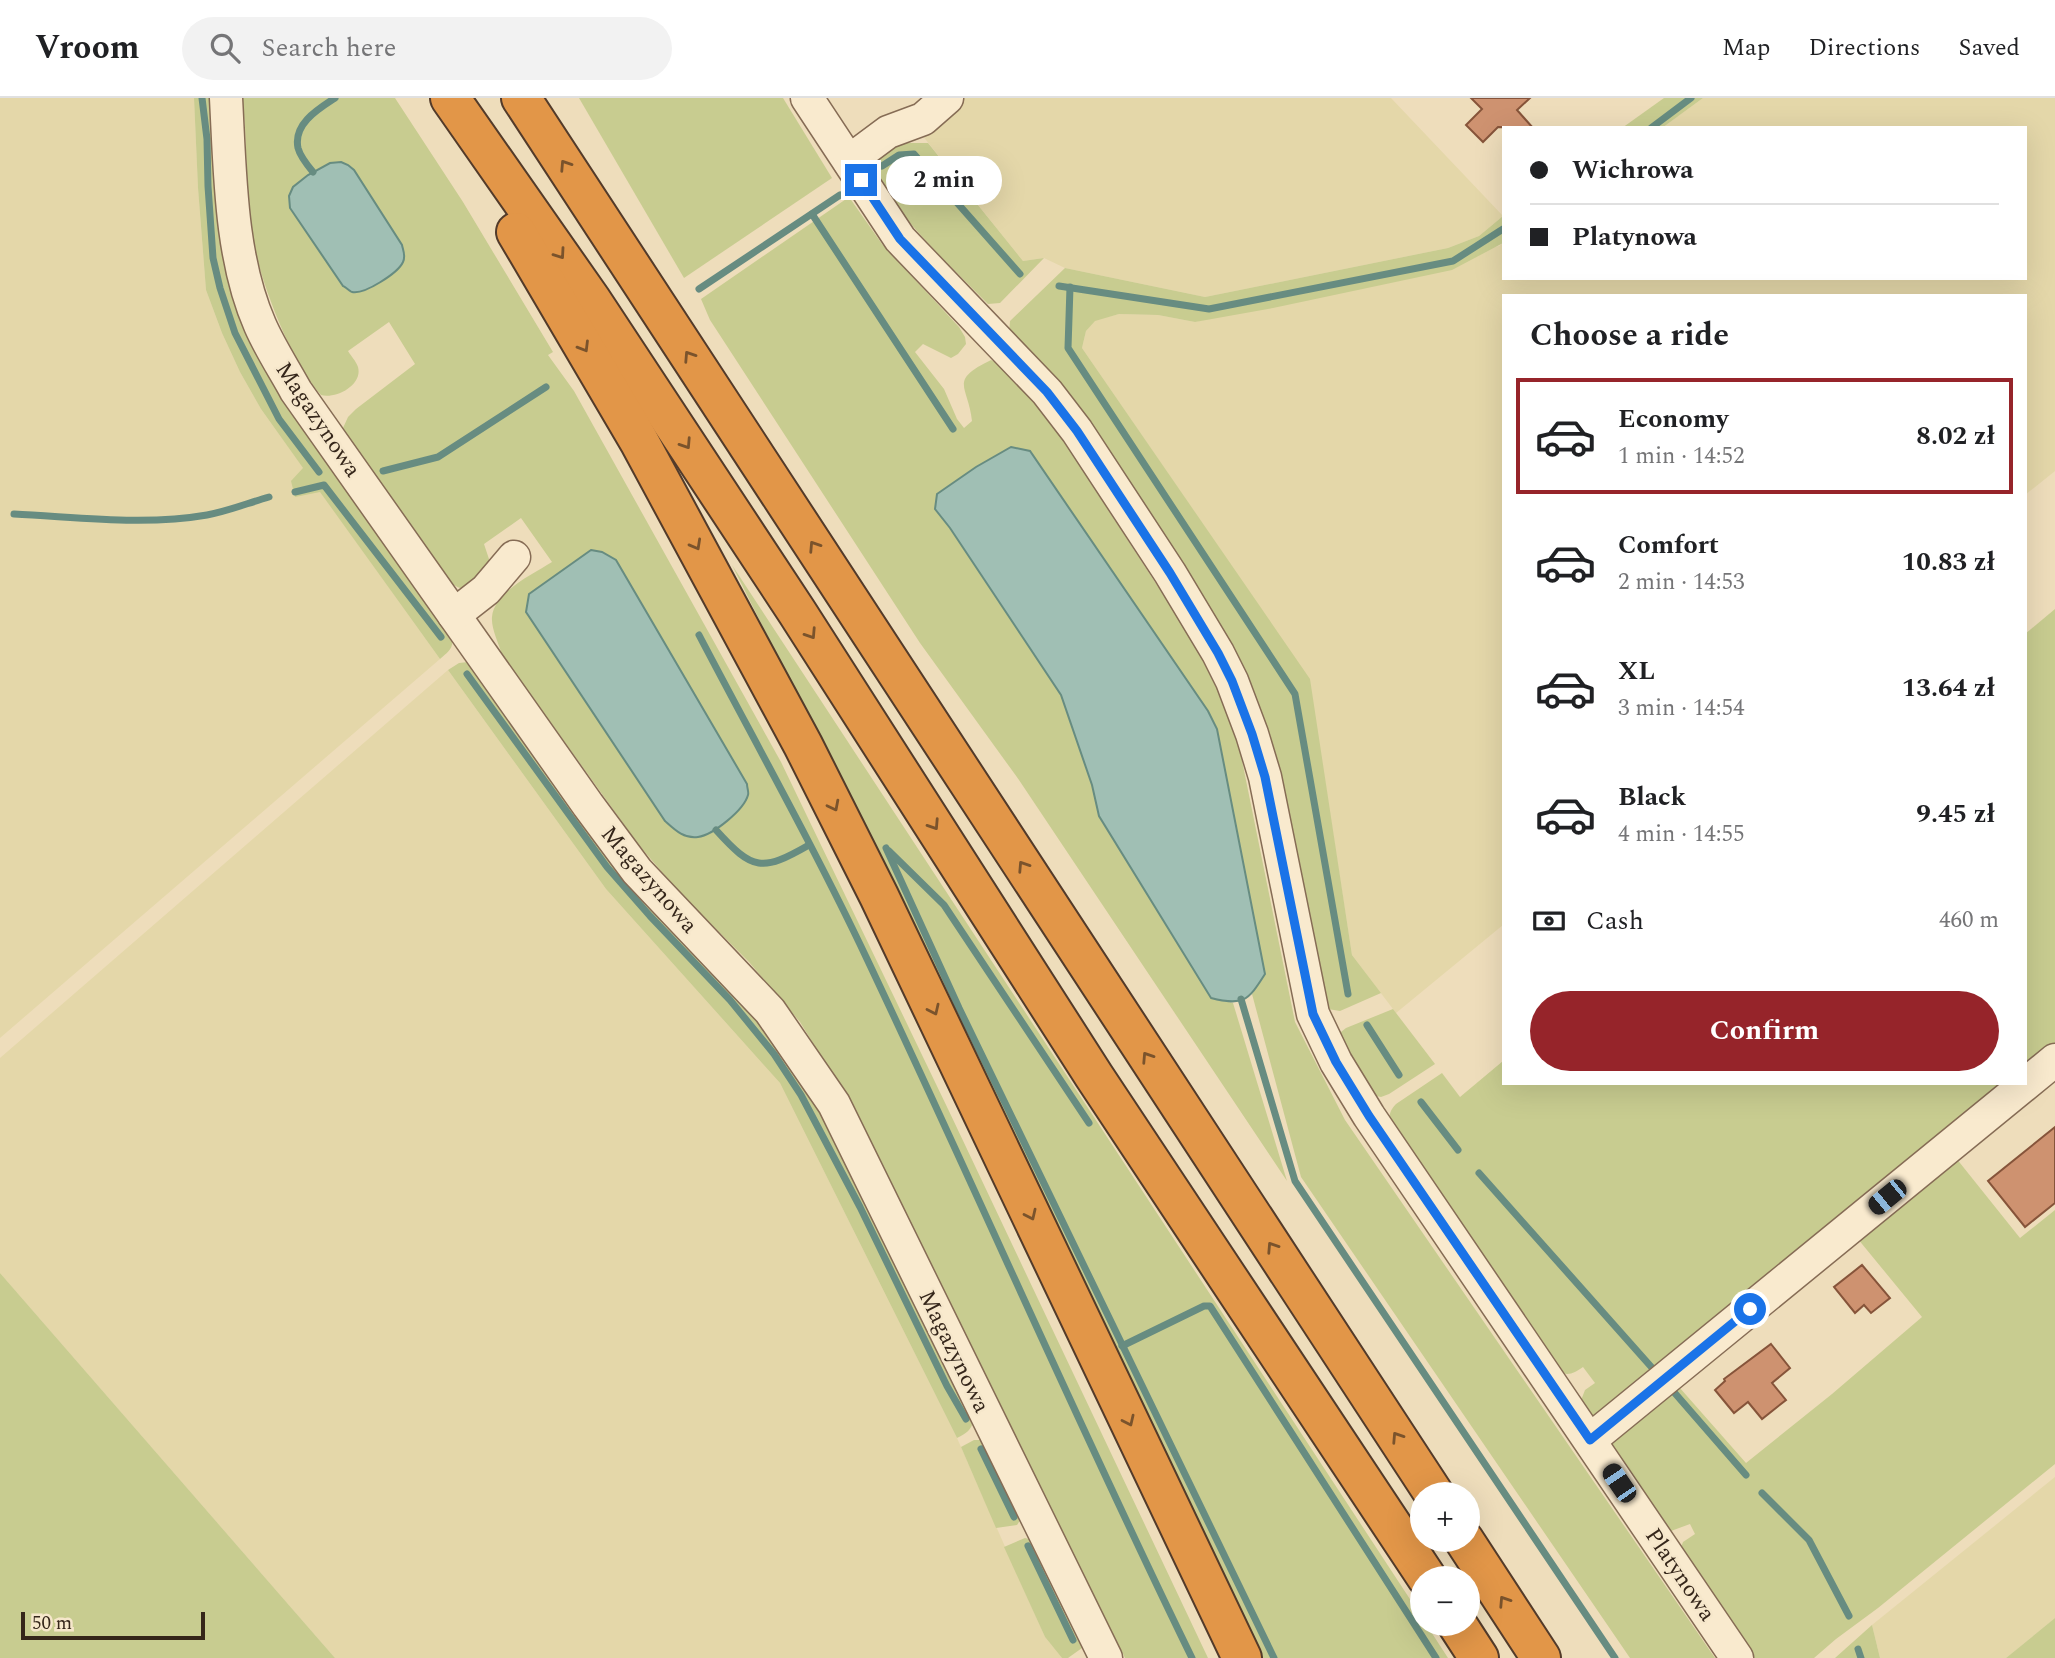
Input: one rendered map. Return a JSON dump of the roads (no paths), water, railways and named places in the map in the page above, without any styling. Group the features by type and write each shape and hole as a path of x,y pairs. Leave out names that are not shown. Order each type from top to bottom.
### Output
{"highway":[{"path":"438,98 639,441 803,745 879,895 1242,1658"},
{"path":"450,98 630,359 804,624 1094,1076 1419,1566"},
{"path":"521,98 1426,1482"},
{"path":"1472,1552 1541,1658"},
{"path":"1465,1636 1479,1658"}],"street":[{"name":"Magazynowa","path":"226,98 233,217 247,288 260,324 296,391 588,805 637,870 770,1011 834,1104 1106,1658"},
{"name":"Platynowa","path":"807,98 900,239 1047,392 1077,431 1170,573 1218,653 1232,681 1265,777 1313,1014 1336,1062 1369,1116 1737,1658"},
{"path":"849,161 888,132 923,119 947,98"},
{"path":"454,615 486,590 514,557"},
{"path":"2027,1083 2055,1060"},
{"path":"1590,1440 2024,1085"}],"water":[{"path":"341,162 354,170 402,245 404,253 403,262 395,272 372,287 357,292 351,292 343,286 290,208 289,196 293,187 330,163"},
{"path":"1011,447 1030,451 1208,711 1217,729 1265,974 1244,999 1231,1001 1211,998 1099,816 1092,785 1061,695 935,509 937,494"},
{"path":"591,550 602,552 616,560 747,784 748,795 741,808 719,827 704,835 684,835 665,821 526,612 529,594"}],"waterway":[{"path":"202,98 207,139 213,258 220,288 235,333 279,419 319,472"},
{"path":"313,172 299,151 299,132 308,118 335,98"},
{"path":"1654,126 1691,98"},
{"path":"882,166 899,155 914,154 1020,274"},
{"path":"699,289 840,195"},
{"path":"812,214 953,429"},
{"path":"1059,286 1209,309 1453,261 1502,230"},
{"path":"1070,287 1068,348 1295,694 1348,994"},
{"path":"383,471 438,457 546,387"},
{"path":"295,492 324,485 441,637"},
{"path":"14,514 159,520 207,515 269,497"},
{"path":"699,635 806,836 867,959 1192,1658"},
{"path":"467,674 607,867 730,1000 774,1054 801,1095 860,1207 947,1386 966,1419"},
{"path":"716,830 749,860 759,863 780,860 809,845"},
{"path":"886,848 959,1008 1274,1658"},
{"path":"889,851 944,905 1089,1123"},
{"path":"1241,999 1295,1181 1615,1658"},
{"path":"1367,1025 1399,1075"},
{"path":"1421,1102 1458,1150"},
{"path":"1479,1173 1654,1370"},
{"path":"1122,1346 1204,1306 1210,1306 1436,1658"},
{"path":"1673,1391 1746,1475"},
{"path":"981,1449 1014,1517"},
{"path":"1762,1493 1809,1540 1849,1616"},
{"path":"1028,1546 1073,1640"},
{"path":"1858,1649 1861,1658"}]}
